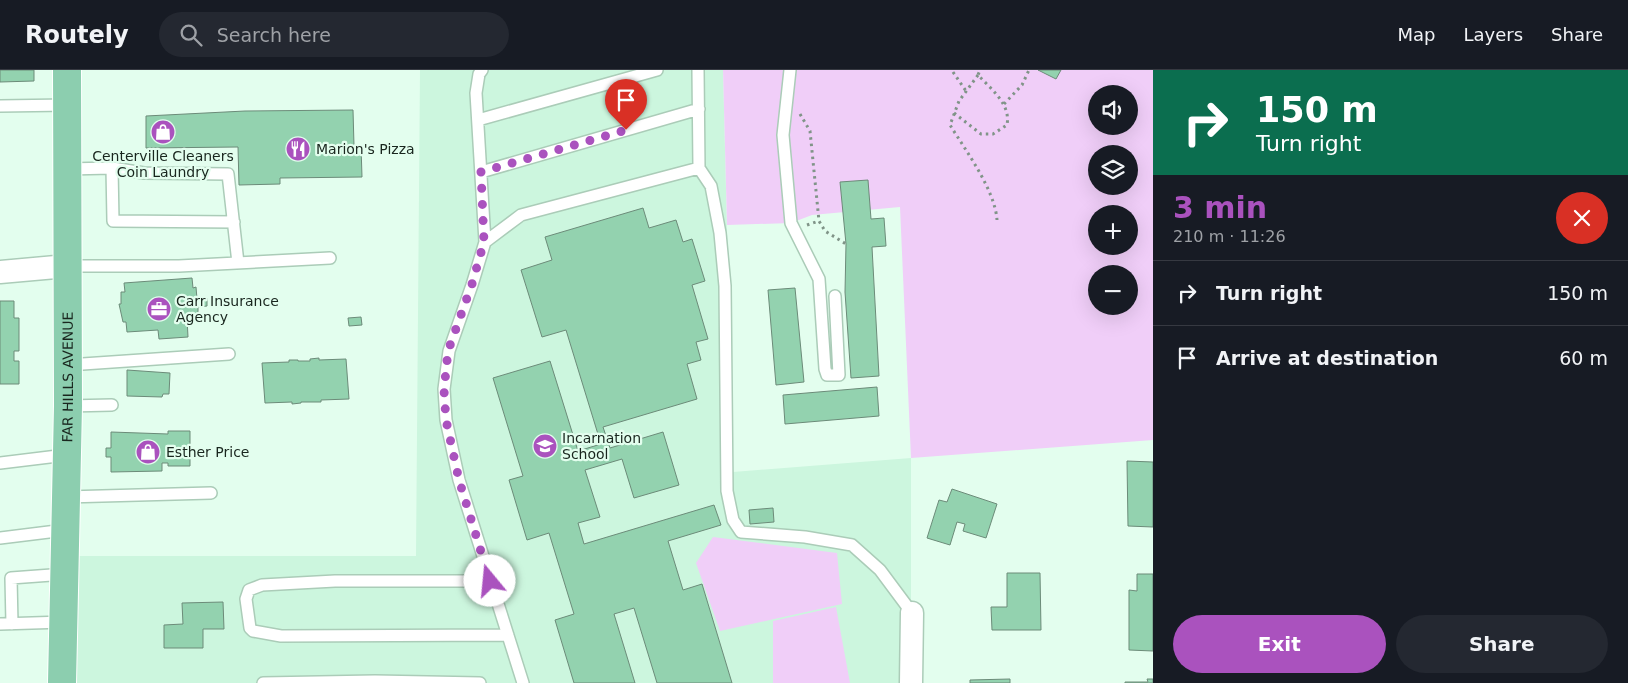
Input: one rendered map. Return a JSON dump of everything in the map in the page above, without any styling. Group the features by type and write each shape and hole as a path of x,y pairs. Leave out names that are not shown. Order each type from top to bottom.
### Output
{"main road":[{"name":"FAR HILLS AVENUE","path":"62,683 68,406 67,70"}],"street":[{"path":"0,272 68,266"},
{"path":"911,683 912,613"}],"lane":[{"path":"482,70 479,74 476,93 484,242 472,284 448,351 444,390 446,420 459,480 523,683"},
{"path":"478,120 658,70"},
{"path":"698,70 699,168 711,186 720,233 725,286 727,492 733,520 741,532 805,537 852,545 880,570 912,613"},
{"path":"790,70 782,135 791,223 819,279 827,376 839,375 835,296"},
{"path":"0,106 67,105"},
{"path":"481,172 699,109"},
{"path":"112,168 113,220 234,222"},
{"path":"67,169 112,168 144,173 228,174 238,263"},
{"path":"484,242 521,215 699,168"},
{"path":"68,266 179,266 330,258"},
{"path":"68,365 229,354"},
{"path":"68,406 112,405"},
{"path":"0,463 66,455"},
{"path":"66,497 211,493"},
{"path":"0,538 65,530"},
{"path":"12,624 11,578 65,574"},
{"path":"490,581 335,581 262,585 249,590 246,599 250,628 253,631 280,636 508,635"},
{"path":"0,624 64,622"},
{"path":"263,683 480,683"}],"path":[{"path":"980,70 959,101 950,125 988,190 997,220"},
{"path":"1004,104 1022,85 1029,70"},
{"path":"953,72 966,91"},
{"path":"954,114 981,134 993,134 1006,125 1008,116 1004,104 978,75"},
{"path":"796,106 810,131 818,221 825,231 846,244"}],"shaded area":[{"path":"420,70 723,70 733,472 911,458 911,683 62,683 64,556 416,556"},
{"path":"723,70 1153,70 1153,440 911,458 900,207 812,215 791,223 727,225"},
{"path":"713,537 837,553 842,604 720,631 696,563"},
{"path":"836,607 850,683 773,683 773,621"}],"building":[{"path":"0,70 34,70 34,81 0,82"},
{"path":"1038,70 1061,70 1056,79"},
{"path":"353,110 354,146 361,146 362,177 280,178 280,184 239,185 238,147 146,148 146,116 245,111"},
{"path":"868,180 871,219 884,218 886,246 872,247 879,376 851,378 845,292 846,244 840,182"},
{"name":"Incarnation School","path":"643,208 649,228 676,220 683,242 692,239 705,281 692,285 708,339 696,342 701,360 687,364 697,399 603,427 610,448 663,432 679,485 634,498 622,459 585,470 600,517 578,523 584,544 714,505 721,525 668,541 683,590 702,584 732,683 657,683 634,608 614,614 635,683 574,683 555,620 574,614 549,533 527,540 509,480 523,476 493,378 550,361 578,451 601,444 566,330 542,337 521,270 552,260 545,237"},
{"name":"Carr Insurance Agency","path":"192,278 193,288 196,287 197,299 207,298 207,306 198,307 198,318 187,318 188,337 159,339 158,330 127,332 126,322 123,322 119,304 121,304 121,292 125,292 124,283"},
{"path":"795,288 804,382 776,385 768,290"},
{"path":"0,301 14,301 14,318 19,318 19,351 14,351 14,361 19,361 19,384 0,384"},
{"path":"361,317 362,325 349,326 348,318"},
{"path":"319,358 319,360 346,359 349,399 292,404 292,402 265,403 262,363 289,362 289,360 310,361 310,359"},
{"path":"127,370 170,373 169,394 163,394 162,397 127,396"},
{"path":"877,387 879,416 785,424 783,395"},
{"name":"Esther Price","path":"168,431 190,431 190,466 168,466 168,463 162,463 162,471 111,472 111,457 106,457 106,448 111,448 111,432 168,434"},
{"path":"1127,461 1153,462 1153,527 1128,526"},
{"path":"952,489 997,504 986,538 963,531 965,524 957,522 950,545 927,538 939,500 947,502"},
{"path":"773,508 774,522 750,524 749,510"},
{"path":"1007,573 1040,573 1041,630 992,630 991,607 1007,607"},
{"path":"1137,574 1153,574 1153,651 1129,650 1129,590 1137,591"},
{"path":"223,602 224,629 203,629 203,648 164,648 164,625 183,624 182,603"},
{"path":"1010,679 1010,683 970,683 970,680"},
{"path":"1147,679 1153,679 1153,683 1125,683 1148,682"}],"place":[{"name":"Centerville Cleaners Coin Laundry","path":"163,132"},
{"name":"Marion's Pizza","path":"298,149"},
{"name":"Carr Insurance Agency","path":"159,309"},
{"name":"Incarnation School","path":"545,446"},
{"name":"Esther Price","path":"148,452"}],"route":[{"path":"490,581 459,480 446,420 444,390 448,351 472,284 484,242 481,172 626,130"}]}
